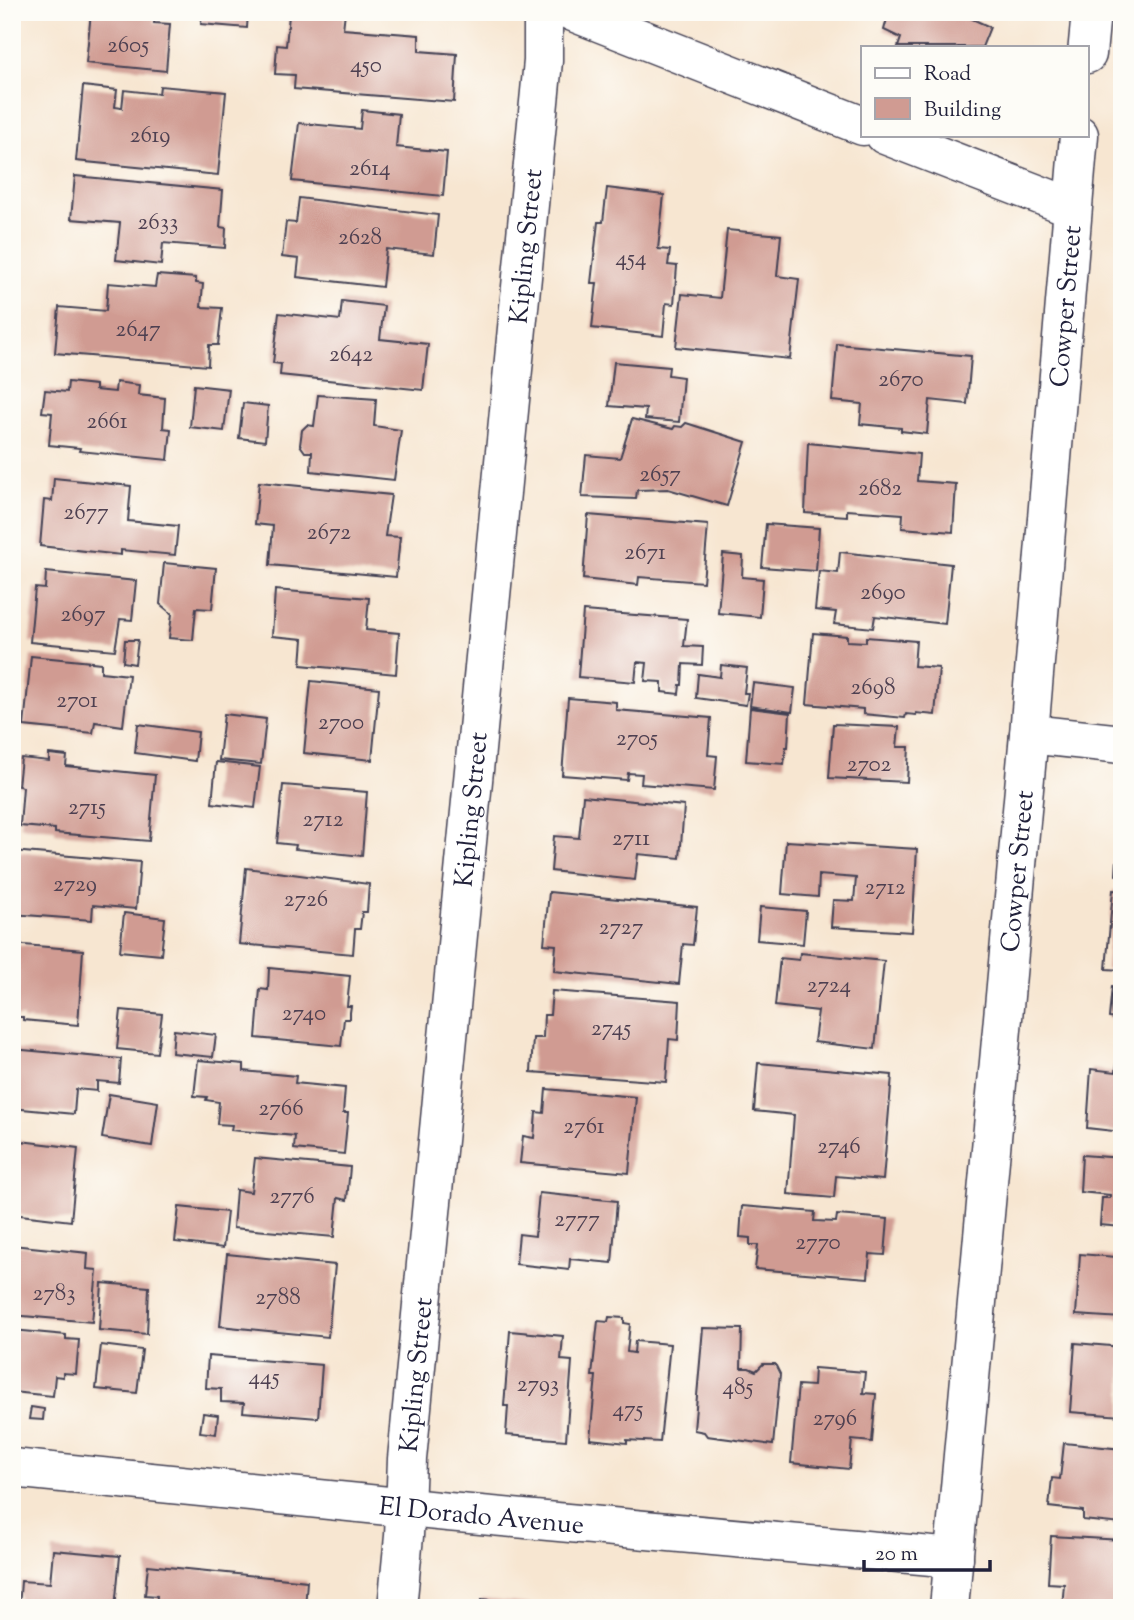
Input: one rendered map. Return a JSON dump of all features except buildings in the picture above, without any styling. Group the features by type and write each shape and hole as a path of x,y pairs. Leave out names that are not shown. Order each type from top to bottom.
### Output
{"street":[{"name":"Kipling Street","path":"397,1608 407,1459 543,61 544,12"},
{"path":"573,12 861,125"},
{"path":"1088,46 1091,12"},
{"path":"888,136 1071,207"},
{"name":"Cowper Street","path":"949,1608 1029,734 1079,136"},
{"path":"1029,734 1122,744"},
{"name":"El Dorado Avenue","path":"12,1468 954,1558"}]}
